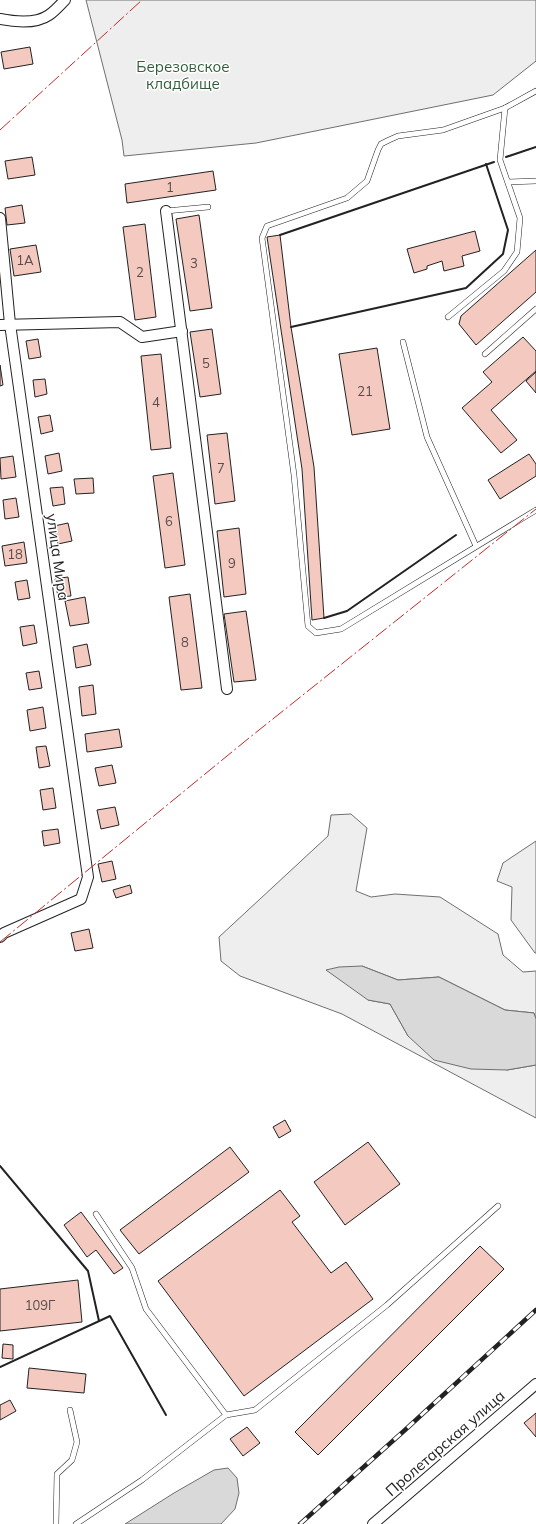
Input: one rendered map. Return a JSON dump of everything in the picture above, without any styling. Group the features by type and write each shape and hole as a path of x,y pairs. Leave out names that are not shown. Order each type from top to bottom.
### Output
{"street":[{"path":"0,19 13,21 37,20 49,15 66,0"},
{"path":"166,211 227,689"},
{"name":"улица Мира","path":"0,218 5,324 88,877 80,899 4,933 0,937"},
{"path":"5,324 120,322 142,337 182,331"},
{"name":"Пролетарская улица","path":"373,1524 536,1384"}],"lane":[{"path":"536,91 505,108 443,130 398,136 388,140 381,144 368,180 362,187 347,198 267,226 262,238 294,475 308,626 316,633 341,629 536,510"},
{"path":"448,317 504,271 517,252 520,218 500,160 505,108"},
{"path":"508,182 536,181"},
{"path":"166,211 208,207"},
{"path":"485,354 536,309"},
{"path":"403,342 427,437 476,546"},
{"path":"76,1524 142,1480 226,1415 255,1410 387,1305 498,1206"},
{"path":"96,1214 132,1268 146,1309 226,1415"},
{"path":"56,1524 57,1474 72,1460 77,1442 70,1410"}],"green space":[{"name":"Березовское кладбище","path":"86,0 536,0 536,61 493,95 256,143 124,156 122,140"},
{"path":"351,814 367,828 356,891 371,897 395,894 440,897 498,934 503,955 523,972 536,971 536,1019 534,1013 505,1010 439,977 398,980 362,966 368,1000 390,1004 408,1036 507,1070 536,1065 536,1118 342,1014 240,976 221,961 219,937 328,836 331,815"},
{"path":"536,841 535,953 511,920 512,887 497,881 503,863"}],"shaded area":[{"path":"362,966 398,980 439,977 505,1010 534,1013 536,1019 536,1065 507,1070 471,1069 434,1060 408,1036 390,1004 368,1000 326,970 339,967"},
{"path":"228,1468 237,1478 239,1493 235,1509 221,1524 125,1524 214,1470"}],"building":[{"path":"30,47 33,64 4,69 1,52"},
{"path":"32,157 35,175 8,179 5,161"},
{"path":"213,171 216,190 127,203 125,184"},
{"path":"22,205 25,223 7,225 5,208"},
{"path":"199,215 212,308 190,311 176,219"},
{"path":"145,224 156,317 135,320 123,227"},
{"path":"475,231 480,251 462,256 464,266 444,271 442,261 427,266 427,269 414,273 407,249"},
{"path":"280,235 291,327 314,467 324,618 312,620 302,469 267,237"},
{"path":"36,245 41,272 14,276 10,249"},
{"path":"536,250 536,292 476,345 459,324 461,316"},
{"path":"212,329 221,394 200,397 190,332"},
{"path":"523,337 536,351 536,371 491,410 517,440 501,453 462,408 492,382 483,372"},
{"path":"38,339 41,357 29,359 26,341"},
{"path":"377,348 390,429 352,435 339,354"},
{"path":"161,354 171,448 151,450 141,356"},
{"path":"0,365 3,385 0,386"},
{"path":"536,372 536,393 526,381"},
{"path":"45,379 47,394 35,397 33,380"},
{"path":"50,415 53,431 41,434 38,417"},
{"path":"227,433 235,501 215,504 207,435"},
{"path":"59,453 62,471 48,474 45,456"},
{"path":"529,454 536,464 536,476 500,499 488,480"},
{"path":"13,456 16,477 1,479 0,458"},
{"path":"173,473 185,565 165,568 153,476"},
{"path":"93,478 94,493 76,494 74,479"},
{"path":"63,487 65,504 53,506 50,488"},
{"path":"16,498 19,517 5,519 3,500"},
{"path":"68,523 72,541 58,544 54,526"},
{"path":"239,528 246,594 224,597 217,531"},
{"path":"24,542 27,563 5,566 2,546"},
{"path":"68,577 71,596 58,597 55,579"},
{"path":"27,580 30,598 18,600 15,582"},
{"path":"190,594 202,688 181,690 169,597"},
{"path":"85,597 89,623 70,626 65,601"},
{"path":"246,611 256,680 234,682 224,614"},
{"path":"34,625 37,643 23,646 20,627"},
{"path":"87,644 91,665 76,668 73,647"},
{"path":"39,671 42,688 29,690 26,673"},
{"path":"93,685 96,714 82,716 79,687"},
{"path":"43,707 46,728 30,731 27,710"},
{"path":"119,729 122,747 87,752 85,734"},
{"path":"46,746 50,766 39,768 36,747"},
{"path":"112,765 116,783 99,786 95,768"},
{"path":"53,788 56,808 43,810 40,790"},
{"path":"115,807 119,825 101,829 97,810"},
{"path":"58,829 60,843 44,846 42,831"},
{"path":"112,861 116,879 102,882 98,864"},
{"path":"130,885 132,893 116,898 113,890"},
{"path":"89,929 93,948 75,951 71,933"},
{"path":"285,1120 291,1131 279,1138 273,1127"},
{"path":"368,1142 400,1184 345,1225 314,1182"},
{"path":"230,1147 249,1172 139,1254 120,1230"},
{"path":"280,1190 300,1216 292,1222 331,1273 346,1262 373,1299 244,1396 158,1281"},
{"path":"81,1212 123,1268 114,1274 96,1250 87,1257 64,1225"},
{"path":"480,1246 504,1269 318,1455 295,1432"},
{"path":"78,1280 82,1322 0,1331 0,1289"},
{"path":"3,1344 13,1345 13,1359 2,1358"},
{"path":"29,1368 86,1374 84,1393 27,1388"},
{"path":"10,1400 16,1411 0,1420 0,1405"},
{"path":"536,1413 536,1437 524,1423"},
{"path":"247,1427 260,1443 243,1456 230,1439"}],"railway":[{"path":"300,1524 536,1310"}],"wall":[{"path":"506,157 536,147"},
{"path":"280,235 494,162"},
{"path":"291,327 466,288 503,254 508,230 486,164"},
{"path":"324,618 347,611 456,535"},
{"path":"0,1166 88,1271 99,1321"},
{"path":"0,1367 110,1316 166,1415"}],"power":[{"path":"0,130 142,0"},
{"path":"0,942 249,738 536,509"}]}
